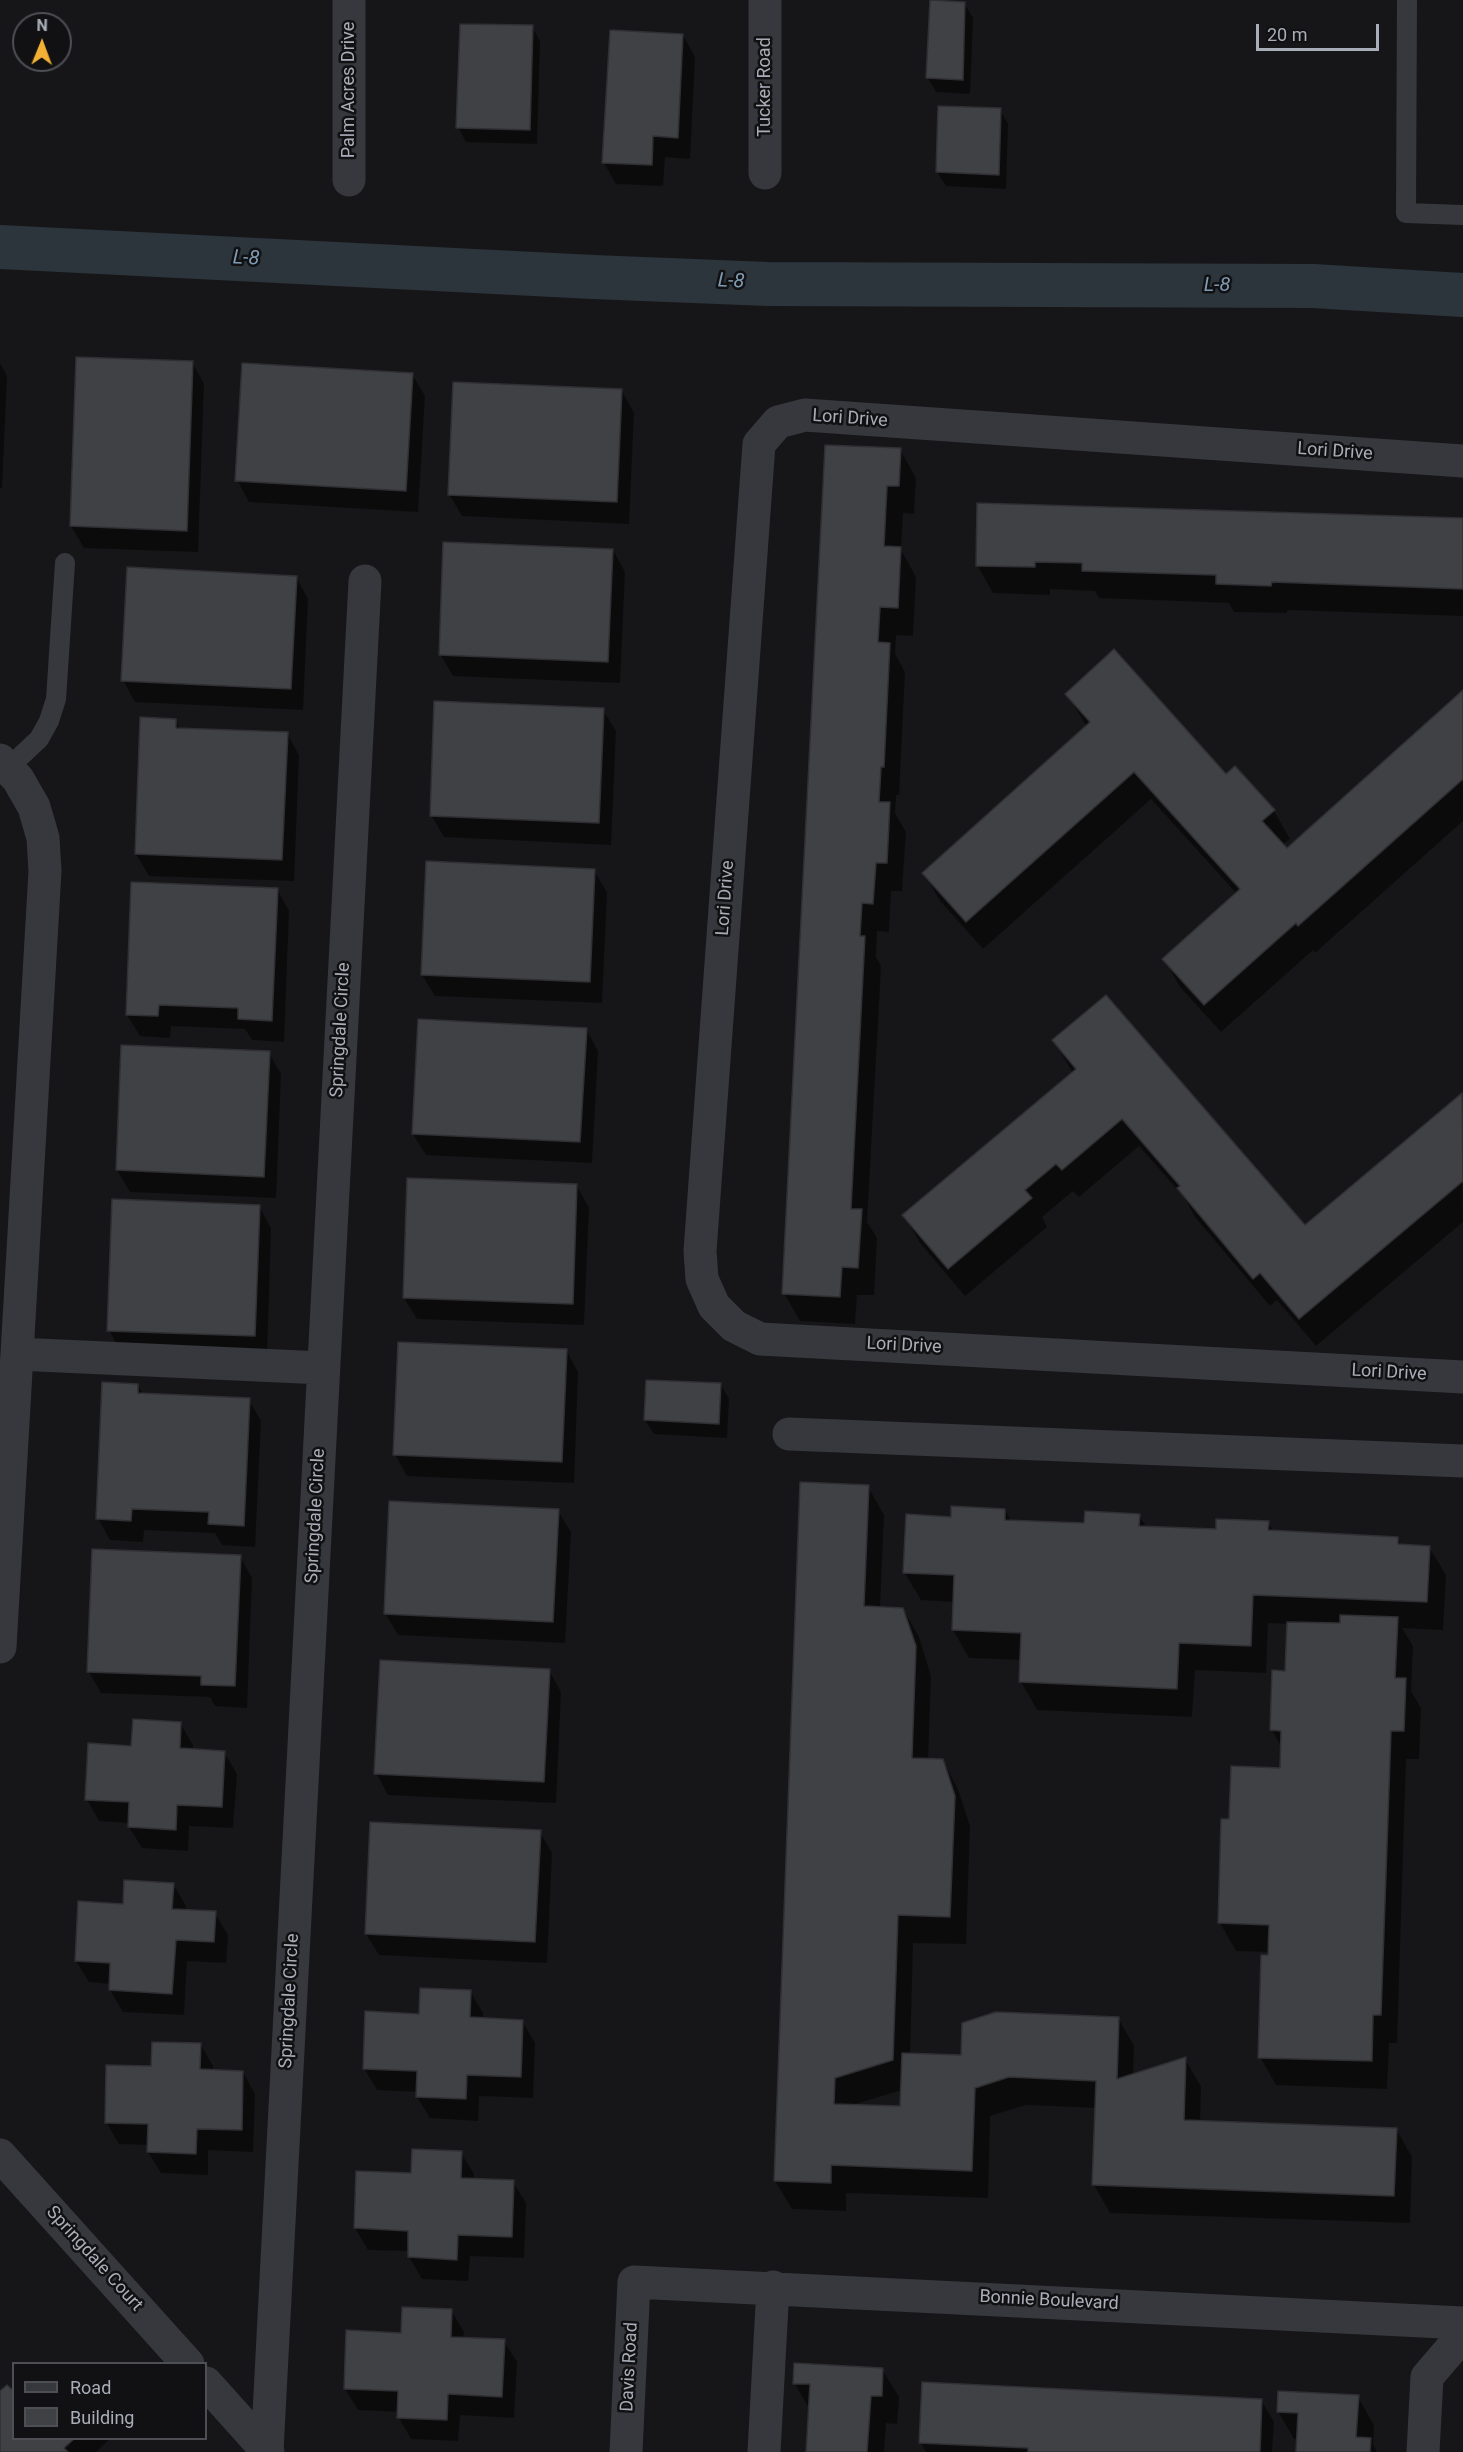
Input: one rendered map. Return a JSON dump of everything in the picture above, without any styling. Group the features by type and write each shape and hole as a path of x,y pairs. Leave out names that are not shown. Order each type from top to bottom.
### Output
{"street":[{"name":"Palm Acres Drive","path":"349,0 349,180"},
{"name":"Tucker Road","path":"765,0 765,173"},
{"name":"Lori Drive","path":"1463,461 805,415 778,422 759,444 700,1251 702,1279 714,1306 734,1326 760,1339 1463,1377"},
{"name":"Springdale Circle","path":"268,2451 365,581"},
{"path":"0,1647 45,871 43,838 34,807 18,779 4,764"},
{"path":"17,1354 323,1368"},
{"path":"789,1434 1463,1461"},
{"name":"Springdale Court","path":"0,2155 186,2362"},
{"name":"Bonnie Boulevard","path":"634,2282 773,2287 1463,2323"},
{"name":"Davis Road","path":"626,2452 634,2282"},
{"path":"764,2452 773,2287"},
{"path":"1423,2452 1427,2377 1463,2335"},
{"path":"207,2384 268,2451"}],"lane":[{"path":"1407,0 1406,213 1463,215"},
{"path":"4,764 39,739 49,721 56,699 65,563"}],"building":[{"path":"930,0 965,2 963,80 926,78"},
{"path":"460,24 533,25 530,130 456,128"},
{"path":"610,30 683,34 678,138 653,136 652,165 602,163"},
{"path":"938,106 1001,108 999,175 936,172"},
{"path":"76,357 193,361 187,531 70,526"},
{"path":"242,363 413,373 406,491 235,481"},
{"path":"453,382 622,389 617,502 448,495"},
{"path":"825,445 901,448 899,486 887,486 884,546 901,547 898,608 880,607 878,642 890,643 884,767 881,767 879,802 890,802 887,863 876,863 873,904 862,903 860,936 865,936 851,1209 862,1209 858,1268 842,1267 840,1297 782,1294"},
{"path":"977,503 1463,518 1463,589 1272,582 1271,586 1216,584 1216,575 1082,571 1082,563 1035,562 1035,567 976,566"},
{"path":"443,542 613,549 608,662 439,655"},
{"path":"127,567 297,576 291,689 121,681"},
{"path":"1114,649 1226,774 1235,766 1275,810 1262,821 1287,848 1463,690 1463,779 1298,926 1296,923 1204,1005 1162,959 1240,889 1134,772 966,922 922,873 1090,722 1065,694"},
{"path":"434,701 604,708 599,823 430,816"},
{"path":"140,717 176,719 176,728 288,732 282,860 135,854"},
{"path":"426,861 595,869 590,982 421,975"},
{"path":"131,882 278,888 272,1021 238,1019 238,1008 159,1005 158,1016 126,1015"},
{"path":"1106,995 1305,1225 1462,1093 1463,1181 1299,1319 1260,1273 1253,1279 1177,1188 1180,1186 1122,1119 1062,1170 1056,1164 1025,1190 1032,1198 948,1269 902,1215 1076,1069 1052,1040"},
{"path":"418,1019 587,1028 580,1142 412,1134"},
{"path":"121,1045 270,1051 264,1177 116,1170"},
{"path":"407,1178 577,1184 573,1304 403,1298"},
{"path":"112,1199 260,1205 255,1336 107,1331"},
{"path":"398,1342 567,1349 562,1462 393,1455"},
{"path":"646,1380 721,1383 719,1424 644,1420"},
{"path":"102,1382 138,1384 138,1393 250,1398 244,1526 208,1524 209,1512 132,1509 131,1521 96,1519"},
{"path":"800,1482 869,1485 864,1606 903,1608 916,1646 912,1758 943,1759 955,1796 950,1917 898,1915 893,2060 835,2078 834,2104 900,2106 902,2053 961,2055 962,2023 996,2012 1119,2017 1117,2079 1186,2057 1184,2120 1397,2128 1394,2196 1092,2185 1096,2081 1009,2077 975,2088 972,2171 831,2165 831,2183 774,2181"},
{"path":"389,1501 559,1509 553,1622 384,1614"},
{"path":"951,1506 1005,1509 1005,1520 1084,1523 1085,1511 1140,1514 1139,1526 1216,1529 1216,1519 1269,1521 1268,1530 1398,1537 1398,1544 1430,1546 1427,1602 1253,1595 1251,1646 1179,1643 1177,1689 1019,1682 1021,1633 952,1630 954,1575 903,1573 906,1514 951,1517"},
{"path":"92,1549 241,1555 235,1686 201,1685 201,1676 87,1672"},
{"path":"1340,1615 1398,1617 1395,1678 1406,1678 1404,1731 1391,1731 1381,2015 1373,2015 1372,2061 1258,2058 1261,1955 1268,1955 1269,1925 1218,1923 1221,1819 1229,1819 1231,1766 1280,1768 1281,1731 1270,1730 1272,1670 1285,1671 1287,1622 1340,1623"},
{"path":"380,1660 550,1669 544,1782 374,1774"},
{"path":"133,1719 181,1722 180,1748 225,1751 222,1807 177,1805 176,1830 128,1827 129,1802 85,1800 88,1743 131,1746"},
{"path":"370,1822 541,1830 535,1942 365,1934"},
{"path":"124,1880 174,1883 172,1909 216,1911 214,1942 176,1940 172,1994 109,1990 110,1963 75,1961 78,1901 123,1904"},
{"path":"420,1988 471,1990 470,2017 523,2020 521,2077 467,2075 466,2099 416,2097 417,2071 363,2069 365,2011 419,2014"},
{"path":"152,2042 201,2043 200,2069 243,2071 242,2130 197,2129 196,2154 147,2152 148,2124 105,2123 106,2065 151,2066"},
{"path":"412,2149 462,2151 461,2178 514,2180 512,2237 458,2235 457,2260 408,2257 408,2231 354,2228 356,2171 411,2173"},
{"path":"402,2307 452,2309 451,2337 505,2339 502,2397 448,2394 447,2420 397,2418 398,2391 344,2389 346,2330 401,2333"},
{"path":"794,2363 883,2368 882,2396 871,2396 867,2452 806,2452 810,2384 793,2384"},
{"path":"922,2382 1262,2399 1260,2452 1028,2452 1028,2448 919,2443"},
{"path":"7,2385 12,2389 12,2440 73,2440 64,2448 68,2452 0,2452 0,2391"},
{"path":"1278,2391 1359,2395 1356,2437 1371,2438 1370,2452 1296,2452 1298,2413 1277,2412"}],"waterway":[{"name":"L-8","path":"0,247 768,284 1313,286 1463,295"}]}
